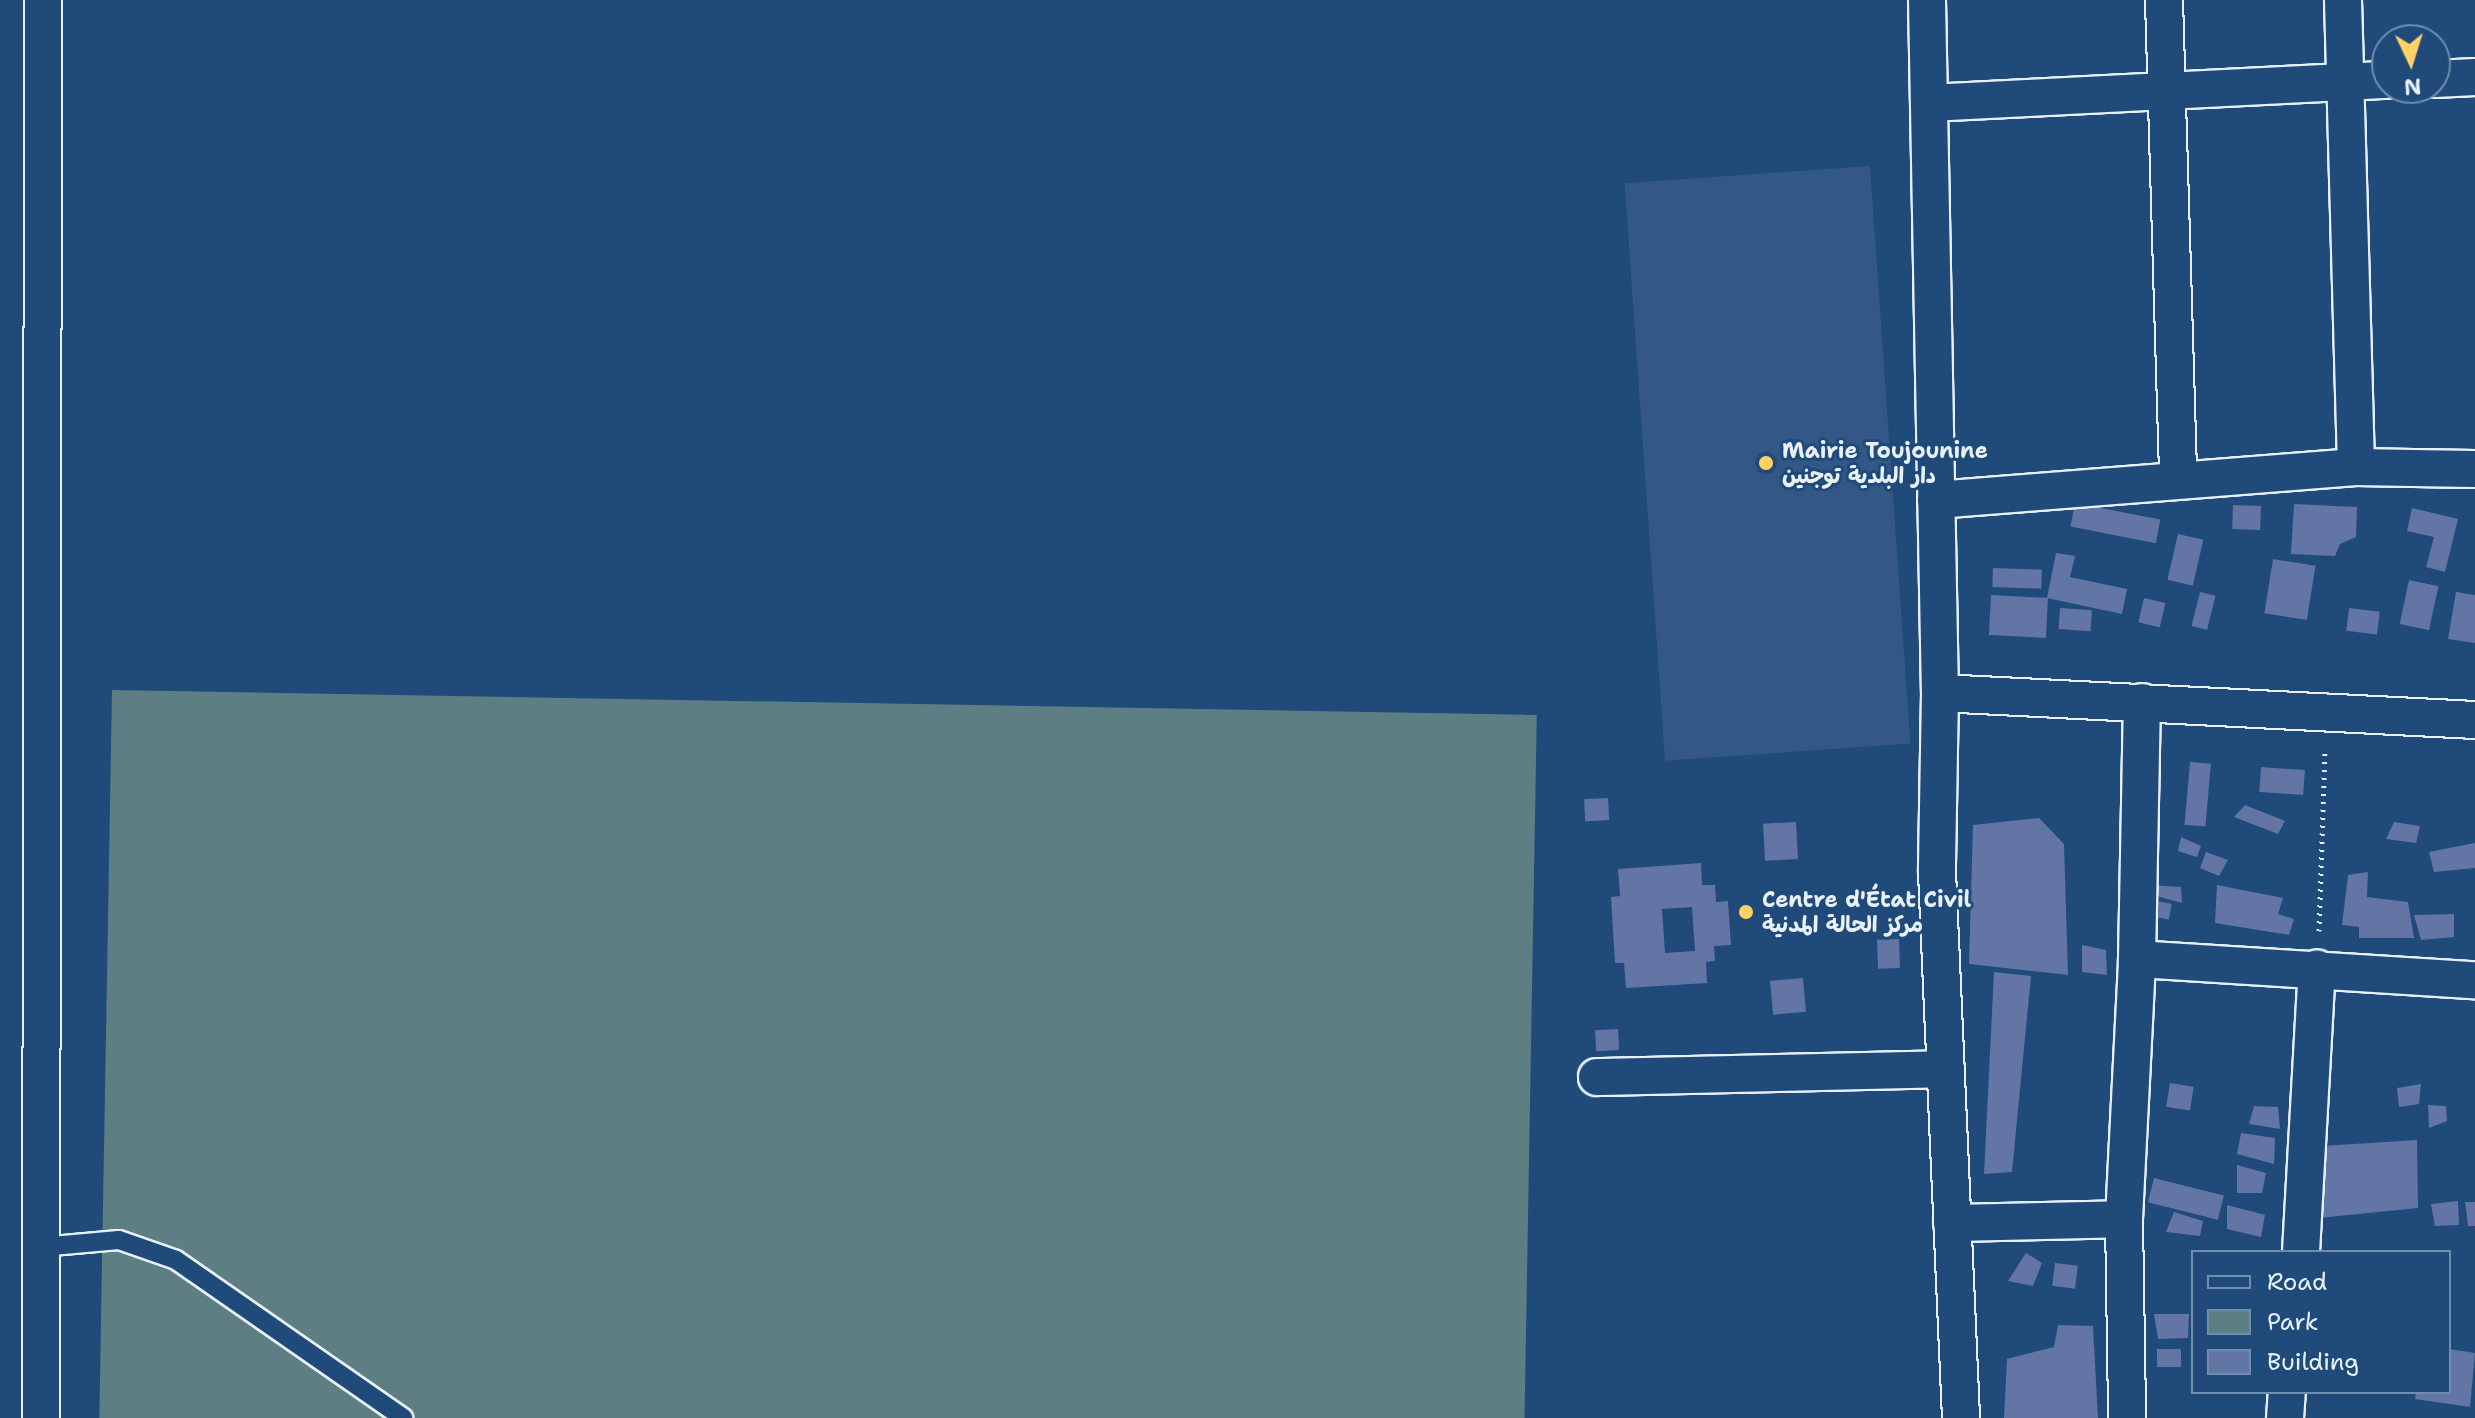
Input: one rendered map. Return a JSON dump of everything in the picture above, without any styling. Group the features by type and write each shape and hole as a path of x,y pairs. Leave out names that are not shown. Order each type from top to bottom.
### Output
{"street":[{"path":"41,1418 43,0"},
{"path":"1927,0 1940,693 1937,872 1961,1418"},
{"path":"2164,0 2178,478"},
{"path":"2343,0 2356,467"},
{"path":"2451,78 2475,77"},
{"path":"1929,103 2371,80"},
{"path":"1936,500 2178,478 2356,467 2475,469"},
{"path":"1940,693 2475,720"},
{"path":"2127,1418 2124,1219 2137,959 2142,702"},
{"path":"2137,959 2475,980"},
{"path":"2301,1250 2317,968"},
{"path":"1597,1077 1946,1069"},
{"path":"1952,1223 2124,1219"},
{"path":"2285,1418 2287,1394"}],"lane":[{"path":"41,1247 119,1240 176,1260 403,1418"}],"path":[{"path":"2317,968 2327,711"}],"shaded area":[{"name":"Mairie Toujounine دار البلدية توجنين","path":"1870,166 1910,744 1665,761 1625,183"}],"green space":[{"path":"112,690 1537,715 1525,1418 99,1418"}],"building":[{"path":"2075,503 2160,520 2156,543 2070,527"},
{"path":"2294,504 2357,507 2356,537 2340,544 2335,556 2291,554"},
{"path":"2233,505 2261,506 2260,530 2232,529"},
{"path":"2412,508 2458,519 2445,572 2426,567 2434,537 2407,531"},
{"path":"2178,534 2203,540 2193,586 2167,580"},
{"path":"2056,553 2075,556 2070,577 2127,589 2122,614 2047,598"},
{"path":"2273,559 2315,566 2307,620 2264,613"},
{"path":"1993,568 2042,570 2041,589 1992,587"},
{"path":"2409,580 2438,586 2429,630 2400,624"},
{"path":"2200,592 2216,596 2207,630 2192,626"},
{"path":"2456,592 2475,595 2475,643 2448,639"},
{"path":"1991,595 2048,598 2046,638 1989,635"},
{"path":"2144,598 2165,603 2160,627 2138,622"},
{"path":"2060,608 2092,610 2090,631 2059,629"},
{"path":"2349,608 2380,612 2377,635 2346,631"},
{"path":"2190,762 2211,764 2205,827 2185,825"},
{"path":"2261,767 2305,770 2303,795 2259,792"},
{"path":"1608,798 1609,820 1585,821 1584,799"},
{"path":"2245,805 2285,821 2278,834 2234,817"},
{"path":"2039,818 2064,844 2068,975 1969,964 1973,825"},
{"path":"1796,822 1798,859 1765,861 1763,824"},
{"path":"2394,822 2420,826 2416,843 2386,839"},
{"path":"2181,837 2201,846 2197,857 2178,851"},
{"path":"2475,843 2475,868 2434,872 2429,852"},
{"path":"2206,852 2228,860 2219,876 2200,868"},
{"path":"1701,863 1702,885 1715,885 1716,902 1728,901 1731,945 1714,946 1715,961 1706,962 1707,983 1626,988 1624,963 1615,963 1611,897 1620,896 1618,869","holes":["1692,907 1695,951 1665,953 1662,909"]},
{"path":"2368,872 2367,897 2408,902 2414,938 2359,938 2359,927 2342,925 2348,875"},
{"path":"2150,885 2181,887 2182,903 2149,894"},
{"path":"2217,885 2283,898 2278,914 2294,919 2289,935 2215,923"},
{"path":"2150,900 2172,904 2169,920 2147,916"},
{"path":"2454,914 2454,937 2421,940 2414,915"},
{"path":"1899,939 1900,968 1878,969 1877,940"},
{"path":"2082,945 2106,950 2107,975 2082,972"},
{"path":"1994,972 2031,976 2012,1172 1984,1174"},
{"path":"1803,978 1806,1012 1773,1015 1770,981"},
{"path":"1618,1029 1619,1050 1596,1051 1595,1030"},
{"path":"2170,1083 2194,1087 2190,1110 2166,1107"},
{"path":"2421,1084 2419,1104 2399,1107 2397,1088"},
{"path":"2428,1105 2446,1106 2447,1121 2429,1128"},
{"path":"2254,1106 2278,1107 2280,1129 2249,1124"},
{"path":"2241,1133 2275,1138 2274,1164 2237,1154"},
{"path":"2417,1140 2418,1208 2319,1218 2322,1146"},
{"path":"2237,1165 2266,1173 2262,1193 2237,1193"},
{"path":"2154,1178 2224,1195 2218,1220 2148,1202"},
{"path":"2458,1201 2459,1225 2435,1226 2431,1204"},
{"path":"2465,1202 2475,1202 2475,1226 2468,1226"},
{"path":"2227,1205 2265,1215 2261,1237 2227,1229"},
{"path":"2174,1212 2203,1221 2200,1236 2166,1232"},
{"path":"2026,1253 2042,1263 2033,1286 2008,1281"},
{"path":"2055,1263 2078,1266 2075,1289 2052,1286"},
{"path":"2154,1314 2189,1314 2188,1338 2158,1339"},
{"path":"2058,1325 2093,1326 2098,1418 2004,1418 2007,1359 2054,1347"},
{"path":"2157,1349 2181,1349 2181,1367 2157,1367"},
{"path":"2451,1349 2475,1353 2470,1407 2415,1399 2416,1394 2451,1394"}],"place":[{"name":"Mairie Toujounine دار البلدية توجنين","path":"1766,463"},
{"name":"Centre d'État Civil مركز الحالة المدنية","path":"1746,912"}]}
